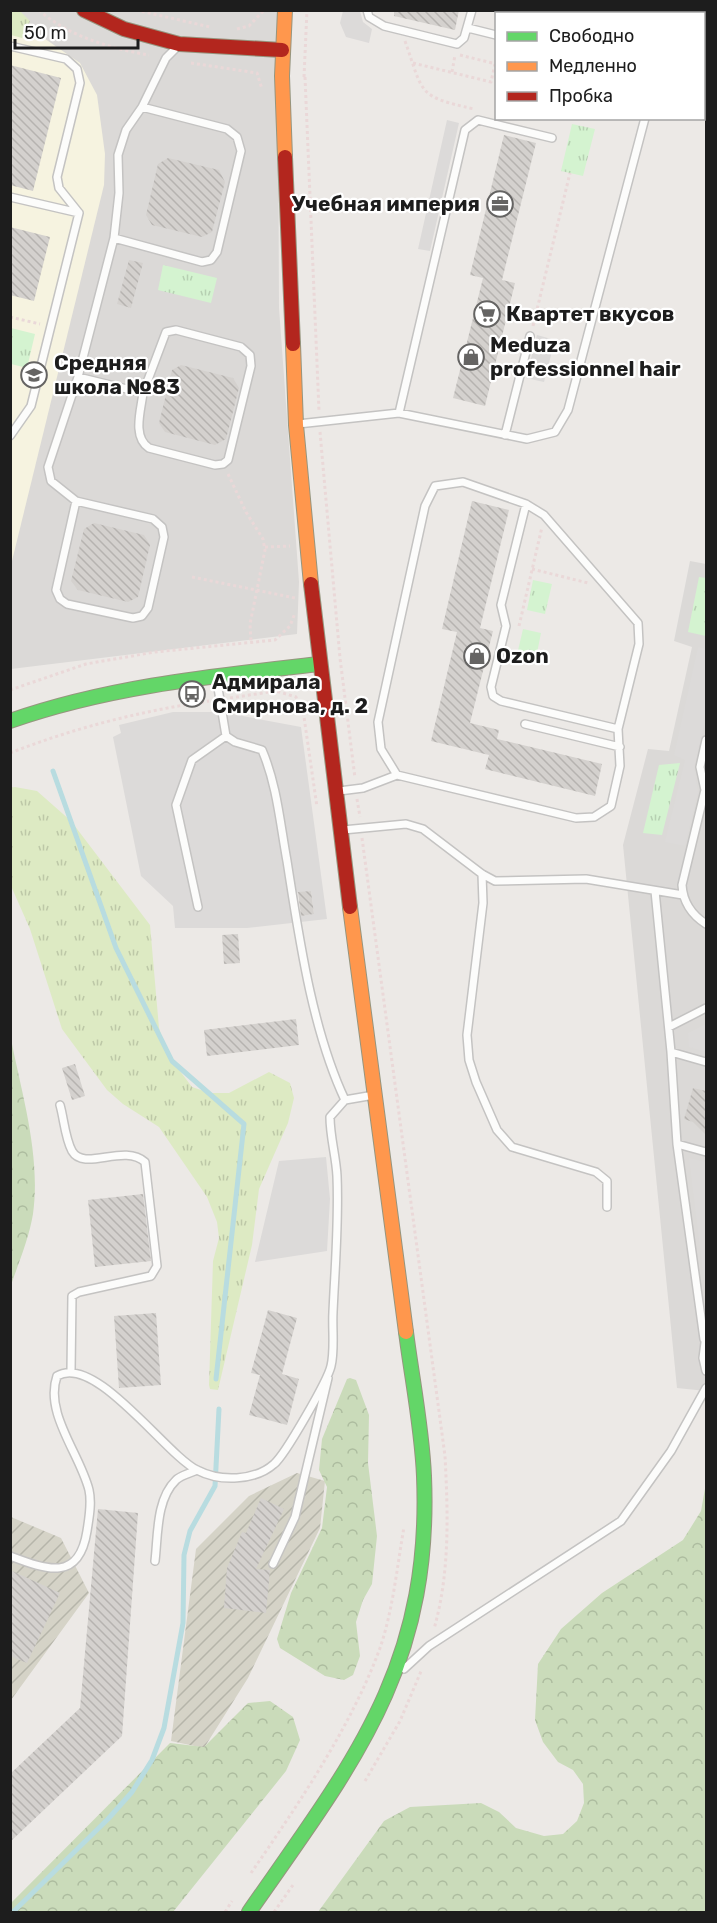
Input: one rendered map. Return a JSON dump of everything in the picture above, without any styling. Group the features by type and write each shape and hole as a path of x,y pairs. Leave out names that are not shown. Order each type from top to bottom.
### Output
{"main road":[{"path":"84,10 124,29 179,44 282,50"},
{"path":"249,1912 349,1766 377,1718 394,1680 416,1605 426,1526 424,1473 338,791 319,664 296,424 282,50 285,10"},
{"path":"10,720 33,712 137,687 319,664"}],"lane":[{"path":"367,10 369,17 384,26 456,44 464,38 472,10"},
{"path":"468,28 495,35"},
{"path":"76,501 56,590 60,599 67,604 133,618 142,616 148,608 164,537 162,527 153,519 76,501 51,481 48,467 78,377 114,238 119,193 118,155 126,130 142,107 166,58 179,44"},
{"path":"10,46 66,59 77,69 80,83 57,177 59,188 79,213"},
{"path":"114,238 202,262 212,260 217,252 242,151 237,137 227,129 142,107"},
{"path":"399,413 465,130 478,120 552,138"},
{"path":"296,424 399,413 527,439 555,432 568,410 644,120"},
{"path":"10,197 79,213"},
{"path":"10,436 31,406 79,213"},
{"path":"176,330 241,346 246,351 252,366 231,457 224,464 215,465 145,446 139,434 143,393 166,332 176,330"},
{"path":"505,435 530,336"},
{"path":"78,377 143,393"},
{"path":"338,791 363,788 397,775 576,818 594,818 611,806 620,766 618,729 639,644 638,623 544,515 526,504 463,482 435,486 425,506 378,722 381,749 397,775"},
{"path":"526,504 501,605 506,626 491,687 493,696 501,701 618,729"},
{"path":"216,676 226,735 235,742 262,750 272,774 297,924 327,1059 345,1100"},
{"path":"525,724 620,747"},
{"path":"198,907 176,805 192,760 226,735"},
{"path":"706,740 700,767 705,790 682,885 683,895 692,912 706,924"},
{"path":"343,831 406,824 423,830 482,874 495,881 586,879 683,895"},
{"path":"482,874 483,903 467,1035 469,1060 476,1082 497,1130 512,1147 596,1172 607,1181 607,1207"},
{"path":"655,891 669,1027 677,1144 705,1336 703,1358 706,1371"},
{"path":"669,1027 706,1008"},
{"path":"670,1052 706,1062"},
{"path":"273,1564 295,1517 331,1367 337,1173 330,1138 330,1118 345,1100 376,1094"},
{"path":"60,1105 71,1150 78,1158 129,1153 137,1154 145,1162 157,1266 151,1276 79,1292 72,1296 71,1371"},
{"path":"677,1144 706,1152"},
{"path":"10,1556 40,1567 63,1569 74,1563 84,1549 90,1515 89,1492 77,1455 60,1418 53,1387 57,1376 71,1371 84,1374 130,1407 172,1450 197,1470 230,1478 252,1476 274,1465 289,1447 331,1367"},
{"path":"394,1680 429,1646 621,1521 671,1451 706,1388"},
{"path":"155,1561 161,1509 166,1496 176,1479 197,1470"}],"path":[{"path":"20,10 34,10"},
{"path":"39,10 61,27 127,51 257,73 264,96"},
{"path":"136,10 215,28"},
{"path":"234,30 249,26 264,10"},
{"path":"405,41 422,88 431,97 475,109"},
{"path":"452,72 456,54"},
{"path":"413,63 491,82 495,64"},
{"path":"530,336 570,173"},
{"path":"10,317 51,327"},
{"path":"224,464 246,512 263,539 264,547 250,624 251,642"},
{"path":"544,515 532,569 609,588"},
{"path":"289,536 291,557"},
{"path":"264,547 290,546"},
{"path":"192,577 255,592 295,598"},
{"path":"10,690 86,664 154,652 275,640 290,626 296,611 294,588"},
{"path":"10,753 95,725 175,706 276,691 296,698 304,717 317,809"},
{"path":"250,1875 283,1827 358,1700 380,1647 392,1602 404,1516"},
{"path":"225,1912 238,1894"}],"shaded area":[{"path":"11,11 281,11 278,84 279,308 299,582 297,634 11,669"},
{"path":"343,11 360,11 363,22 372,29 369,43 346,37 340,23"},
{"name":"Средняя школа №83","path":"11,27 38,34 80,63 97,95 105,154 104,185 11,565"},
{"path":"447,120 459,123 430,251 418,249"},
{"path":"537,335 555,340 544,382 526,378"},
{"path":"690,561 706,564 706,1391 677,1388 623,845 648,749 669,751 692,647 674,641"},
{"path":"698,647 706,649 706,716 694,767 698,792 685,846 665,842 685,760 674,755"},
{"path":"173,712 221,712 301,727 327,919 247,928 175,928 173,906 141,876 113,737 121,733 119,725","holes":["311,891 314,914 300,916 297,893"]},
{"path":"706,1024 706,1052 689,1047 688,1033"},
{"path":"326,1157 330,1199 327,1251 255,1262 279,1161"},
{"path":"689,1158 706,1162 706,1281 704,1280"},
{"path":"297,1473 325,1481 320,1528 248,1678 204,1748 171,1741 196,1549 249,1496"},
{"path":"11,1517 61,1538 89,1593 11,1700"}],"green space":[{"path":"10,11 20,11 30,21 22,38 11,35"},
{"path":"572,124 595,129 583,176 561,171"},
{"path":"163,265 217,278 211,303 158,290"},
{"path":"11,328 35,334 27,368 11,364"},
{"path":"699,577 706,578 706,636 688,632"},
{"path":"533,580 552,584 545,614 527,610"},
{"path":"523,629 541,633 535,663 516,659"},
{"path":"680,763 662,835 643,833 659,765"},
{"path":"10,788 37,791 71,821 150,925 159,1028 167,1054 192,1087 210,1093 229,1093 269,1072 290,1083 294,1098 288,1123 259,1189 252,1245 218,1390 210,1389 209,1385 213,1261 219,1238 217,1222 207,1197 159,1127 123,1104 107,1090 62,1029 30,929 11,886"},
{"path":"11,1039 29,1126 35,1192 29,1232 11,1285"},
{"path":"347,1379 356,1380 369,1415 368,1463 377,1536 372,1584 363,1600 356,1622 360,1656 353,1675 344,1680 325,1676 280,1648 277,1639 291,1593 322,1528 327,1487 319,1470 322,1439"},
{"path":"706,1483 706,1912 318,1912 384,1821 410,1807 481,1803 499,1812 516,1828 544,1836 563,1834 577,1821 584,1803 583,1784 573,1770 558,1762 543,1742 535,1720 538,1664 561,1629 602,1593 683,1540 701,1511"},
{"path":"270,1701 293,1717 300,1740 286,1771 173,1912 11,1912 11,1903 170,1743 204,1747 248,1703"}],"building":[{"path":"394,10 459,10 455,30 394,16"},
{"path":"10,65 61,78 33,191 10,185"},
{"path":"504,135 536,143 502,280 515,283 485,406 453,398 483,278 470,275"},
{"path":"168,158 219,170 225,182 212,232 202,237 152,225 146,215 158,164"},
{"path":"10,227 50,237 34,301 10,295"},
{"path":"129,260 143,263 131,308 117,304"},
{"path":"181,365 233,378 239,388 226,439 215,445 165,432 159,423 172,370"},
{"path":"472,501 509,510 480,628 493,631 470,723 499,730 497,739 602,764 595,796 485,769 489,755 431,741 457,632 442,629"},
{"path":"94,523 144,535 150,545 138,597 128,602 78,590 71,581 84,529"},
{"path":"311,891 314,914 301,916 298,892"},
{"path":"238,934 240,963 224,964 222,935"},
{"path":"296,1019 299,1045 207,1056 204,1030"},
{"path":"75,1064 85,1096 72,1100 62,1068"},
{"path":"693,1088 706,1091 706,1135 693,1122 684,1119"},
{"path":"143,1194 151,1261 95,1267 88,1200"},
{"path":"268,1310 297,1318 282,1374 299,1379 287,1425 249,1415 260,1375 251,1373"},
{"path":"156,1313 161,1385 119,1388 114,1316"},
{"path":"261,1498 284,1509 256,1569 270,1570 266,1613 224,1608 227,1568 242,1532 246,1533"},
{"path":"98,1509 138,1513 122,1736 10,1842 10,1774 80,1708"},
{"path":"10,1570 60,1593 27,1663 10,1656"}],"waterway":[{"path":"53,771 116,948 172,1061 244,1124 216,1379"},
{"path":"13,1912 108,1819 132,1792 152,1760 164,1728 183,1623 184,1555 190,1531 215,1486 219,1409"}],"traffic: fast":[{"path":"10,721 48,709 124,691 201,678 319,664"},
{"path":"249,1912 352,1760 378,1711 399,1659 415,1604 423,1544 424,1476 406,1332"}],"traffic: slow":[{"path":"285,10 282,76 285,157"},
{"path":"293,344 296,425 311,584"},
{"path":"350,907 406,1332"}],"traffic: jam":[{"path":"84,10 124,29 179,44 282,50"},
{"path":"285,157 293,344"},
{"path":"311,584 350,907"}],"place":[{"name":"Учебная империя","path":"500,204"},
{"name":"Квартет вкусов","path":"487,314"},
{"name":"Meduza professionnel hair","path":"471,357"},
{"name":"Средняя школа №83","path":"34,375"},
{"name":"Ozon","path":"477,656"},
{"name":"Адмирала Смирнова, д. 2","path":"192,694"}]}
